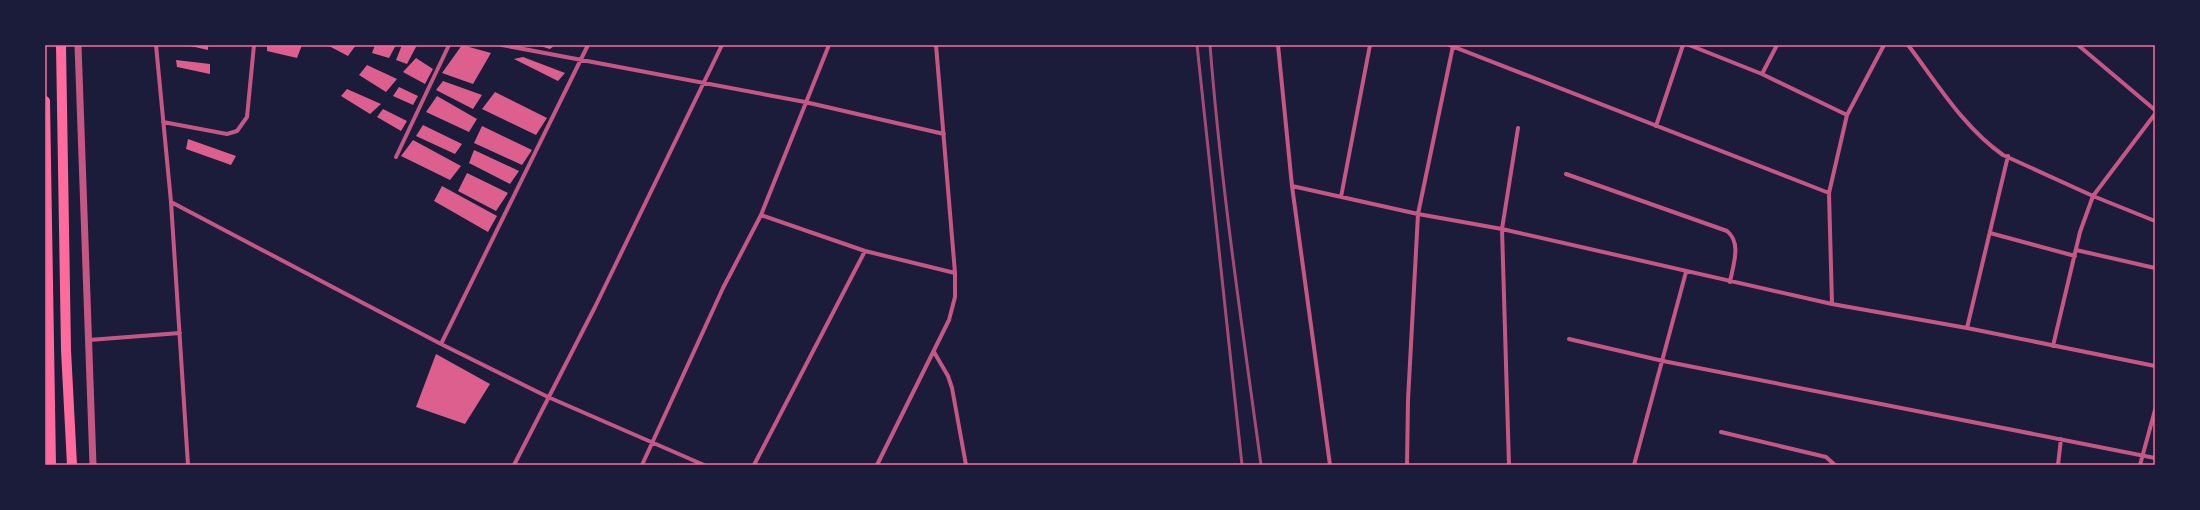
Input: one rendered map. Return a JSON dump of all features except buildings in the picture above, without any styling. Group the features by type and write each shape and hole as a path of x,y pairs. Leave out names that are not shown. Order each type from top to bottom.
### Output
{"main road":[{"path":"61,45 66,350 72,465"},
{"path":"45,101 51,465"}],"street":[{"path":"78,45 93,465"},
{"path":"156,45 171,202 188,465"},
{"path":"163,122 227,134 237,132 247,117 254,45"},
{"path":"396,157 449,45"},
{"path":"502,45 805,102 944,134"},
{"path":"441,344 588,45"},
{"path":"514,465 705,83 722,45"},
{"path":"642,465 723,288 760,215 829,45"},
{"path":"877,465 934,352 954,306 955,273 936,45"},
{"path":"1278,45 1292,186 1330,465"},
{"path":"1341,197 1370,45"},
{"path":"1656,126 1683,45"},
{"path":"1689,45 1762,74 1847,115"},
{"path":"1762,74 1777,45"},
{"path":"1832,304 1829,193 1847,115 1884,45"},
{"path":"1908,45 1965,120 1991,146 2008,156 2093,196 2155,220"},
{"path":"2078,45 2155,110"},
{"path":"1407,465 1408,400 1418,214 1451,46 1829,193"},
{"path":"2053,346 2076,250 2093,196 2155,114"},
{"path":"1509,465 1502,229 1518,128"},
{"path":"1967,328 2008,156"},
{"path":"1566,174 1727,231 1735,238 1736,246 1730,282"},
{"path":"1292,186 1418,214 1502,229 1832,304 1967,328 2155,366"},
{"path":"171,202 441,344 548,397 704,465"},
{"path":"760,215 865,251 955,273"},
{"path":"1990,233 2075,256"},
{"path":"2076,250 2155,268"},
{"path":"754,465 865,251"},
{"path":"1634,465 1686,272"},
{"path":"89,340 180,334"},
{"path":"1569,339 1663,361 2155,458"},
{"path":"934,352 948,376 952,388 966,465"},
{"path":"2140,465 2155,410"},
{"path":"1721,432 1826,457 1835,465"},
{"path":"2058,465 2061,439"}],"railway":[{"path":"1197,45 1242,465"},
{"path":"1210,45 1226,203 1261,465"}]}
